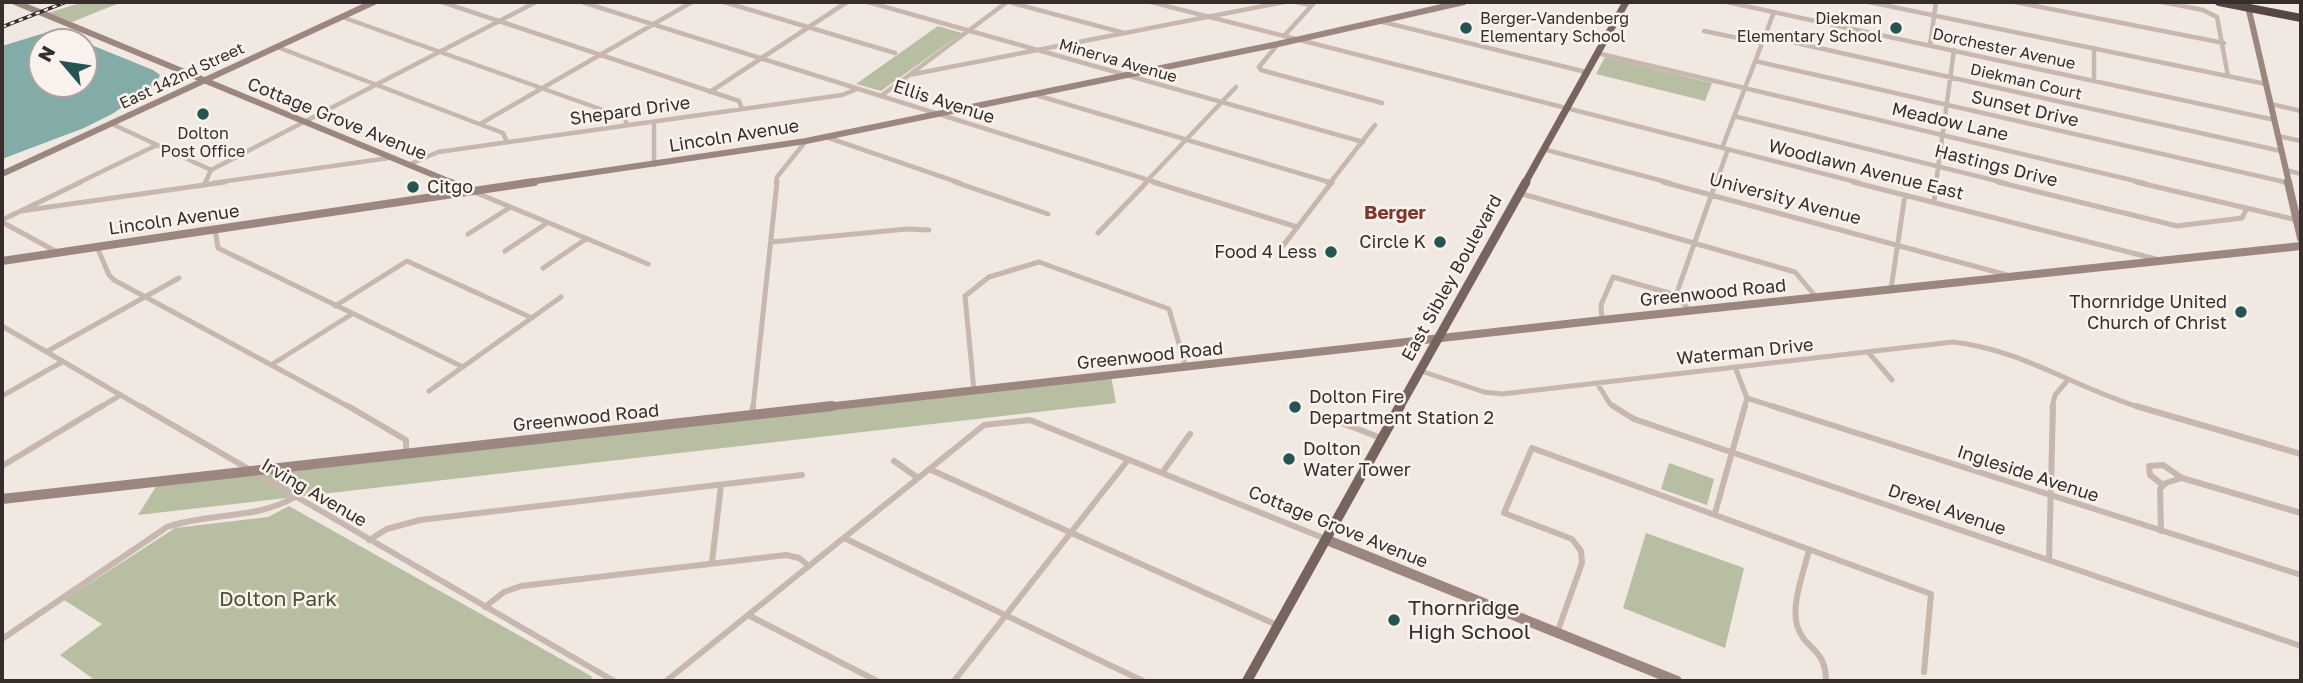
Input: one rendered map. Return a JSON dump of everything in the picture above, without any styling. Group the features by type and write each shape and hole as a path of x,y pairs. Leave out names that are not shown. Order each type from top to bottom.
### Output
{"highway":[{"path":"2219,2 2301,15"},
{"path":"2241,2 2301,15"}],"main road":[{"name":"East Sibley Boulevard","path":"1247,681 1626,2"}],"street":[{"name":"Cottage Grove Avenue","path":"15,2 648,264"},
{"name":"East 142nd Street","path":"2,174 373,2"},
{"path":"442,2 739,101 741,109"},
{"path":"204,185 211,170 536,2"},
{"name":"Ellis Avenue","path":"582,2 1297,228"},
{"path":"480,124 692,2"},
{"path":"724,2 895,53"},
{"path":"710,92 847,2"},
{"name":"Minerva Avenue","path":"868,2 1363,142"},
{"path":"881,96 1008,2 1125,33"},
{"name":"Woodlawn Avenue East","path":"1151,2 2159,260"},
{"path":"909,75 1284,2"},
{"path":"1296,2 1313,4"},
{"path":"1440,2 1452,5"},
{"name":"Lincoln Avenue","path":"2,261 806,141 1299,40 1464,2"},
{"name":"Dorchester Avenue","path":"1727,2 2275,120"},
{"path":"1869,2 2266,84"},
{"path":"1930,45 1936,2"},
{"path":"2015,2 2224,43"},
{"path":"2162,2 2212,13 2219,21 2228,76"},
{"path":"2247,2 2301,238"},
{"path":"1283,36 1313,4"},
{"path":"1676,295 1712,194 1734,116 1774,12"},
{"path":"342,17 622,117 627,125"},
{"path":"1380,21 1586,72"},
{"path":"1704,32 1762,43"},
{"name":"Diekman Court","path":"1765,36 2281,151"},
{"path":"1278,44 1259,67 1264,71 1382,103"},
{"path":"277,47 480,124 506,135 507,142"},
{"path":"2094,48 2094,81"},
{"path":"1934,202 1954,50"},
{"name":"Meadow Lane","path":"1597,52 2297,220"},
{"name":"Sunset Drive","path":"1755,61 2289,184"},
{"path":"1098,233 1145,180 1236,87"},
{"name":"Shepard Drive","path":"408,165 438,152 842,95 857,89"},
{"path":"1036,95 1332,183"},
{"path":"2271,104 2301,111"},
{"name":"Hastings Drive","path":"1734,116 2177,226 2242,218 2247,208"},
{"path":"654,122 654,165"},
{"path":"112,124 211,170"},
{"path":"1282,247 1375,125"},
{"path":"2278,136 2301,141"},
{"path":"826,137 1048,214"},
{"path":"752,415 777,177 806,141"},
{"path":"2,221 157,145"},
{"name":"University Avenue","path":"1544,149 2018,278"},
{"path":"20,211 389,158"},
{"path":"2286,170 2301,174"},
{"path":"441,196 452,183"},
{"path":"1519,193 1795,272 1817,298"},
{"path":"1891,289 1906,195"},
{"path":"468,234 509,208"},
{"path":"2,221 58,253"},
{"path":"505,251 547,223"},
{"path":"215,229 218,248 463,367"},
{"path":"771,242 929,230"},
{"path":"544,268 586,239"},
{"name":"Greenwood Road","path":"2,499 1602,320 2301,246"},
{"path":"97,247 109,275 143,298 398,433 406,440 406,454"},
{"path":"335,306 407,261 532,318"},
{"path":"974,391 965,296 989,277 1040,262 1169,309 1186,368"},
{"path":"1602,320 1601,305 1613,276 1676,295 1692,312"},
{"path":"46,352 179,278"},
{"path":"429,391 561,297"},
{"path":"271,365 352,314"},
{"name":"Irving Avenue","path":"2,326 609,680"},
{"name":"Waterman Drive","path":"1421,371 1484,392 1502,394 1967,342 2031,360 2068,380 2122,402 2301,454"},
{"path":"1868,352 1892,380"},
{"path":"2,396 62,362"},
{"path":"1715,513 1747,398 1735,366"},
{"path":"2049,559 2052,404 2068,380"},
{"name":"Drexel Avenue","path":"1597,383 1610,404 1625,415 2301,646"},
{"path":"2,466 119,396"},
{"name":"Ingleside Avenue","path":"1747,398 2301,575"},
{"path":"1312,412 1384,439"},
{"name":"Cottage Grove Avenue","path":"929,469 984,425 1030,420 1677,681"},
{"path":"1162,473 1190,435"},
{"path":"1557,633 1582,563 1581,551 1572,539 1504,513 1532,448 1931,594 1924,672"},
{"path":"954,681 1128,460"},
{"path":"894,461 918,478"},
{"path":"2163,485 2150,475 2149,466 2154,464 2168,467 2182,478 2301,513"},
{"path":"666,681 929,469 1279,626"},
{"path":"369,540 387,529 421,520 802,475"},
{"path":"2161,531 2158,495 2163,485 2182,478"},
{"path":"712,562 721,485"},
{"path":"2,639 167,527 183,521 272,511 295,498"},
{"path":"844,538 1143,681"},
{"path":"1809,550 1796,621 1803,636 1823,657 1826,681"},
{"path":"485,607 504,592 521,586 786,555 799,558 809,566"},
{"path":"748,615 877,681"}],"green space":[{"path":"83,2 122,2 72,22 48,13"},
{"path":"938,26 962,33 881,91 856,84"},
{"path":"1605,57 1712,83 1705,101 1596,74"},
{"path":"1111,376 1116,403 138,515 159,482"},
{"path":"1669,463 1714,479 1707,505 1661,489"},
{"name":"Dolton Park","path":"289,506 591,676 593,681 96,681 60,655 102,624 64,600 175,528 268,517"},
{"path":"1646,533 1744,568 1725,648 1623,608"}],"water":[{"path":"28,38 28,98 98,98 98,48 160,75 156,85 112,114 84,128 2,159 2,46"}],"railway":[{"path":"2,27 66,2"}],"place":[{"name":"Berger-Vandenberg Elementary School","path":"1466,28"},
{"name":"Diekman Elementary School","path":"1896,28"},
{"name":"Dolton Post Office","path":"203,114"},
{"name":"Citgo","path":"413,187"},
{"name":"Circle K","path":"1440,242"},
{"name":"Food 4 Less","path":"1331,252"},
{"name":"Thornridge United Church of Christ","path":"2241,312"},
{"name":"Dolton Fire Department Station 2","path":"1295,407"},
{"name":"Dolton Water Tower","path":"1289,459"},
{"name":"Thornridge High School","path":"1394,620"}],"district":[{"name":"Berger","path":"1395,213"}]}
